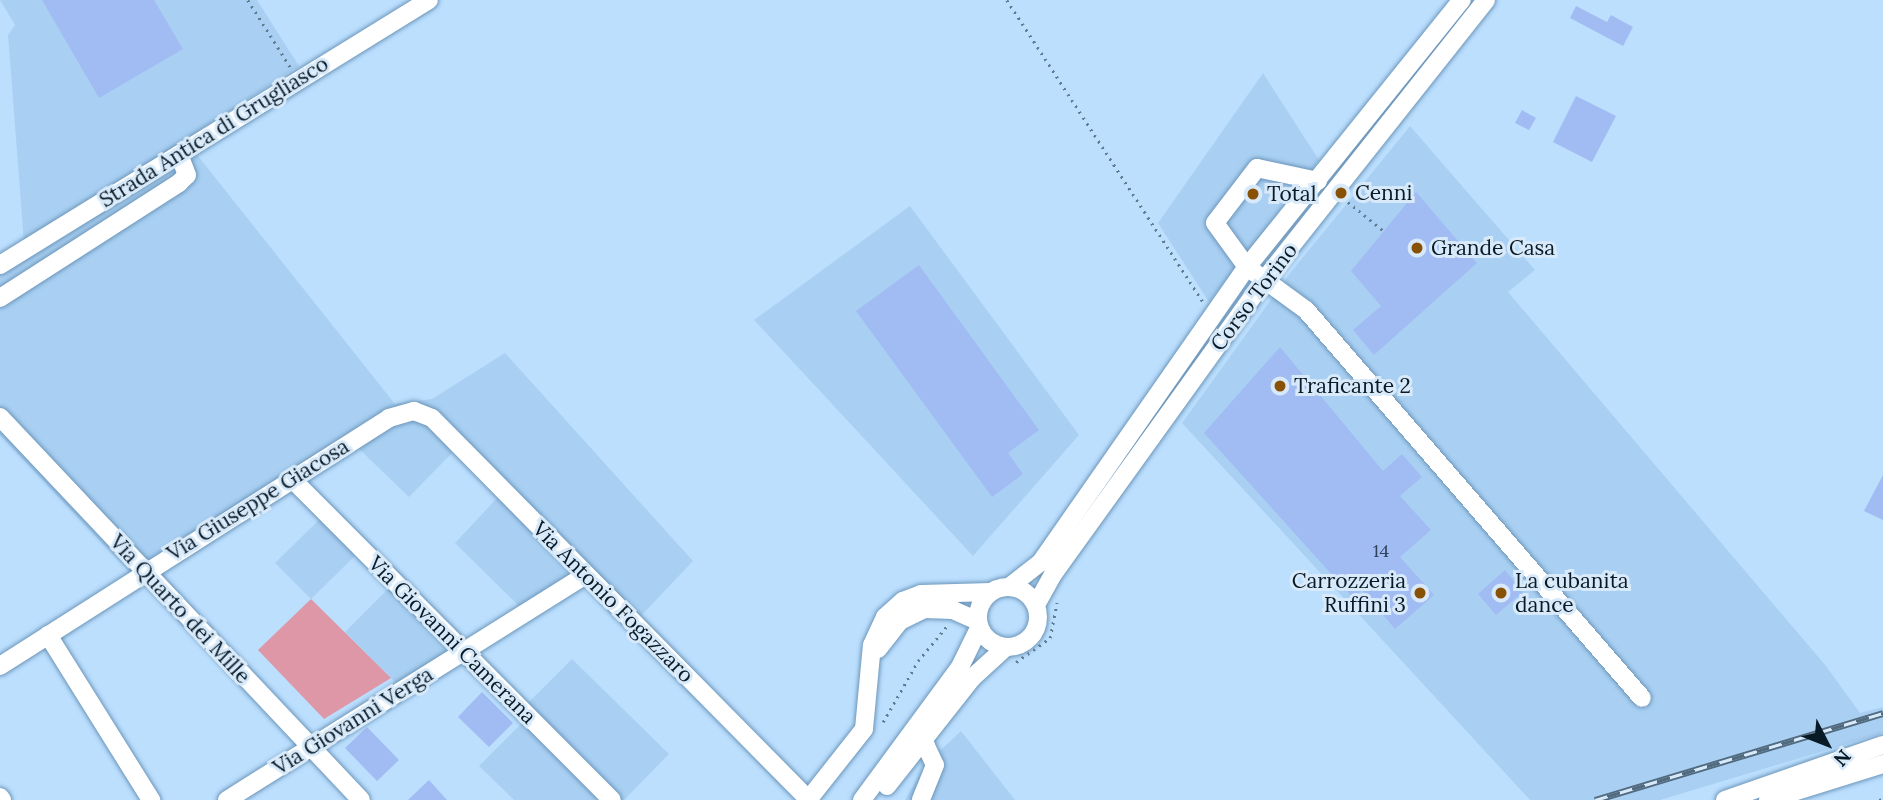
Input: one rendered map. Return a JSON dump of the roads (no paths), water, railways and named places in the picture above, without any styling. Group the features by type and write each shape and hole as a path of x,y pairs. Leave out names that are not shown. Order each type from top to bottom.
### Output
{"street":[{"name":"Strada Antica di Grugliasco","path":"0,263 429,0"},
{"name":"Corso Torino","path":"877,800 960,667 979,624 978,609 991,592 1009,587 1041,562 1247,267 1462,0"},
{"name":"Corso Torino","path":"863,800 972,678 1005,648 1016,647 1033,635 1038,623 1036,605 1054,573 1265,279 1486,0"},
{"path":"0,298 179,183 187,175 184,151"},
{"path":"1318,181 1257,167 1216,223 1247,267 1306,310 1642,698"},
{"name":"Via Giuseppe Giacosa","path":"0,666 389,418 414,411"},
{"name":"Via Antonio Fogazzaro","path":"414,411 432,418 808,800"},
{"name":"Via Quarto dei Mille","path":"0,417 361,800"},
{"name":"Via Giovanni Camerana","path":"292,479 612,800"},
{"name":"Via Giovanni Verga","path":"227,800 586,575"},
{"path":"1009,587 1028,594 1036,605"},
{"path":"808,800 864,729 877,630 903,601 930,592 991,592"},
{"path":"873,659 889,632 912,613 947,609 979,624 989,641 1005,648"},
{"path":"48,635 151,800"},
{"path":"916,738 935,765 921,800"},
{"path":"1725,800 1883,745"},
{"path":"1768,800 1883,764"}],"railway":[{"path":"1595,800 1883,713"}],"place":[{"name":"Cenni","path":"1341,193"},
{"name":"Total","path":"1253,194"},
{"name":"Grande Casa","path":"1417,248"},
{"name":"Traficante 2","path":"1280,386"},
{"name":"Carrozzeria Ruffini 3","path":"1420,593"},
{"name":"La cubanita dance","path":"1501,593"}]}
